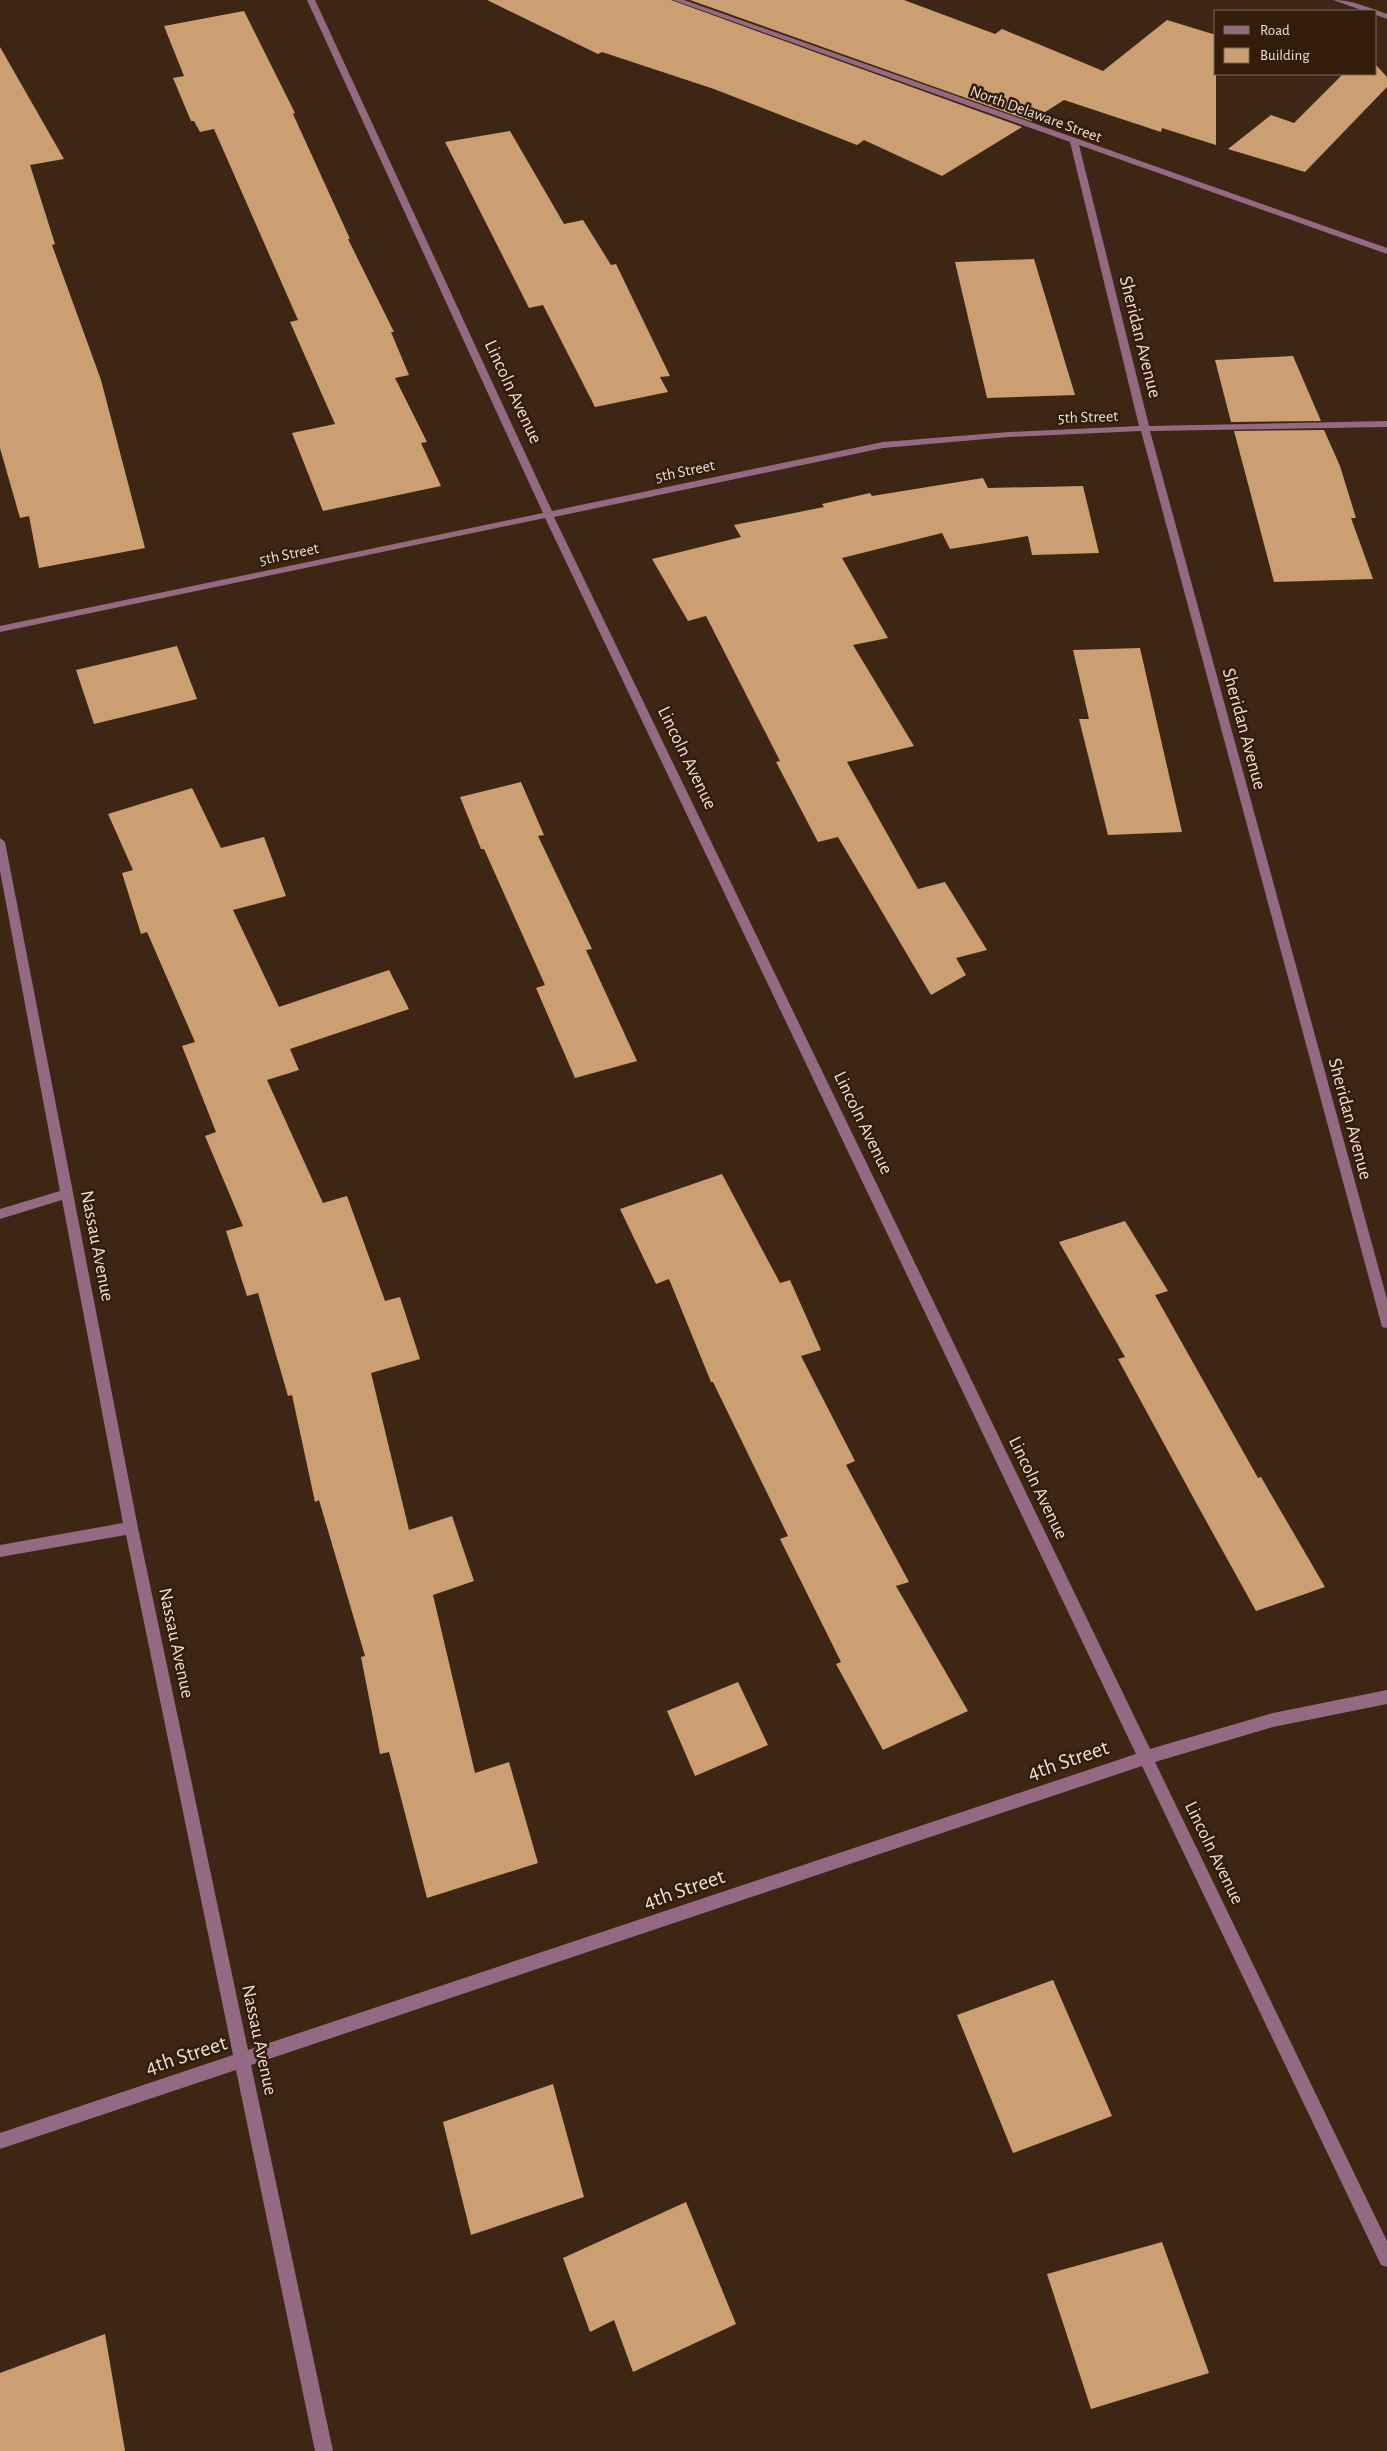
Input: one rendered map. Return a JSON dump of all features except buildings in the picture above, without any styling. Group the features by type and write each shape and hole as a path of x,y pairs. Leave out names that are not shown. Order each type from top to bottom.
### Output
{"street":[{"name":"Lincoln Avenue","path":"311,0 550,516 1387,2259"},
{"name":"North Delaware Street","path":"677,0 1074,142 1387,251"},
{"path":"1337,0 1353,3 1369,10"},
{"name":"Sheridan Avenue","path":"1074,142 1145,430 1387,1323"},
{"name":"5th Street","path":"0,629 883,446 957,437 1387,424"},
{"name":"Nassau Avenue","path":"0,842 131,1528 324,2451"},
{"path":"0,1214 66,1194"},
{"path":"0,1551 3,1552 131,1528"},
{"name":"4th Street","path":"0,2141 1147,1757 1273,1720 1387,1697"}]}
